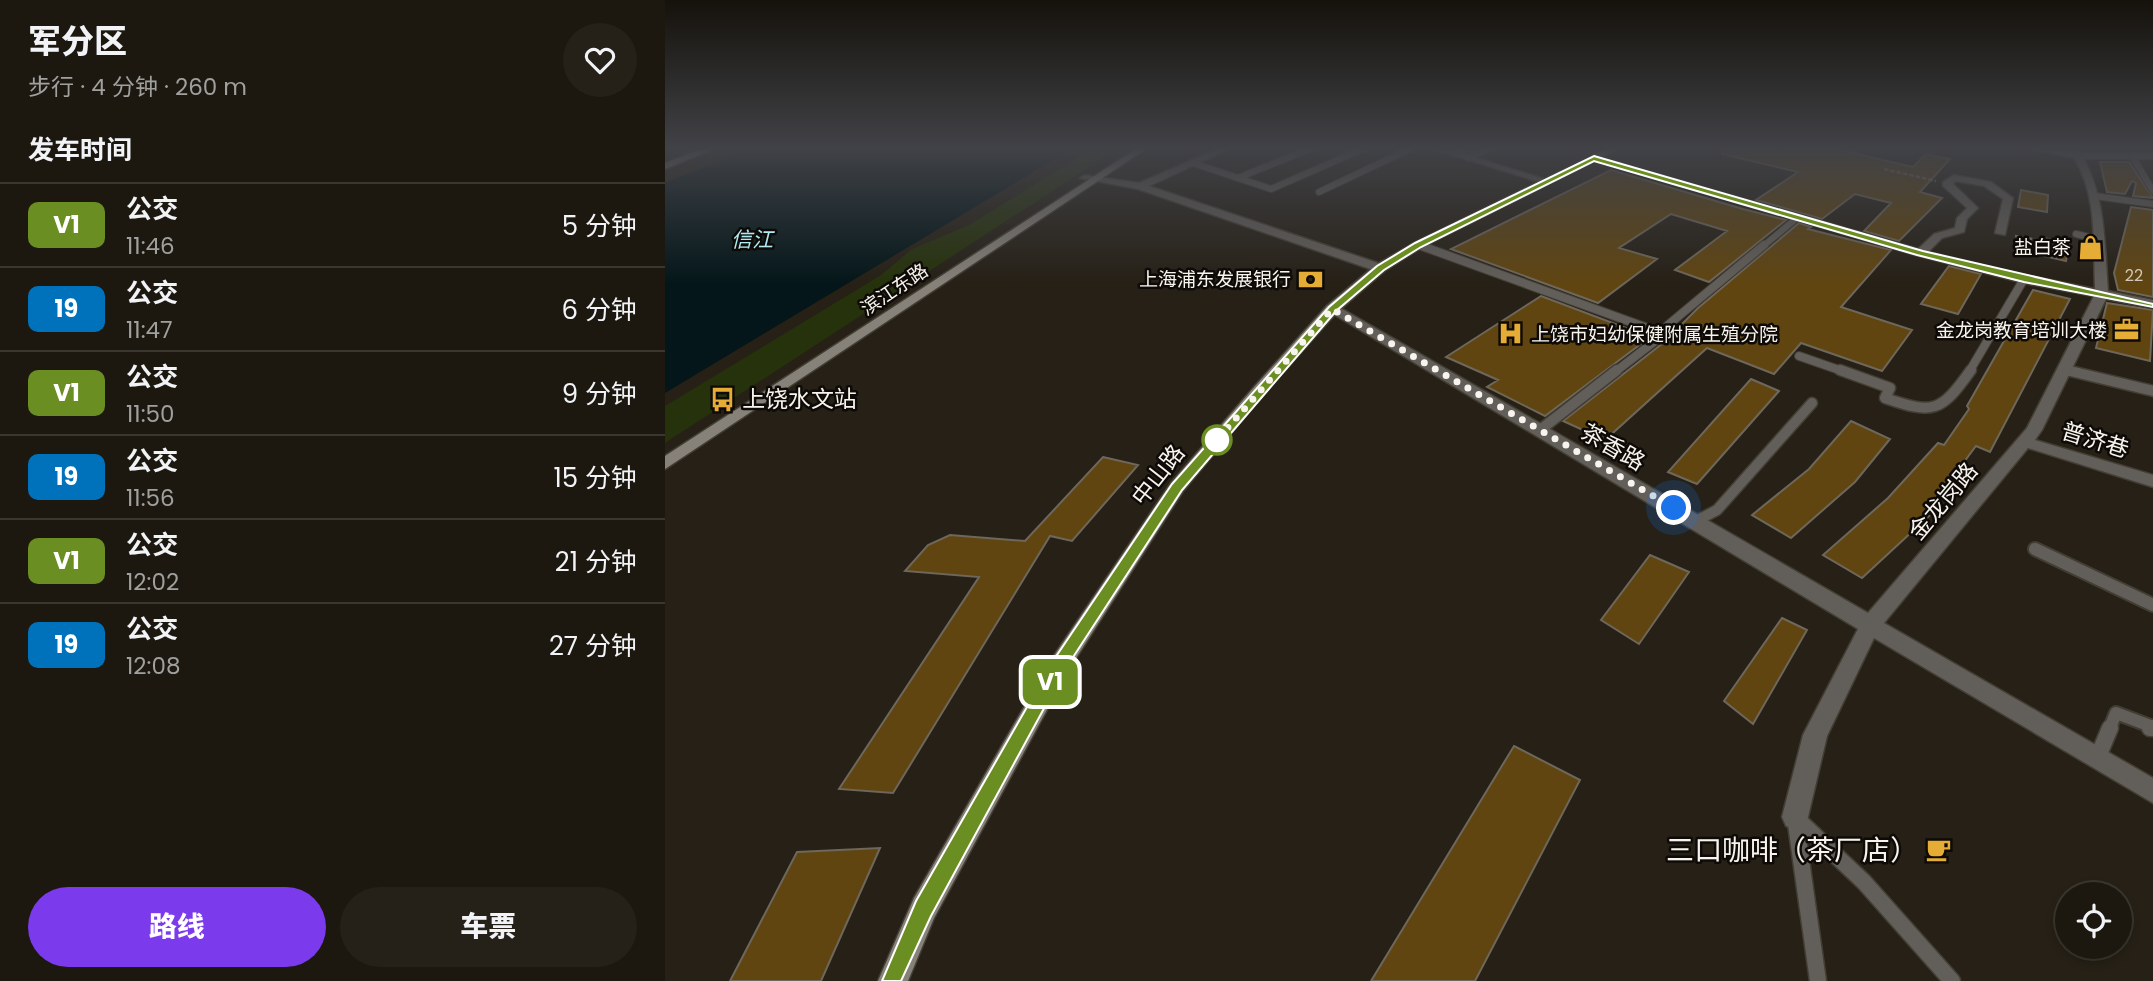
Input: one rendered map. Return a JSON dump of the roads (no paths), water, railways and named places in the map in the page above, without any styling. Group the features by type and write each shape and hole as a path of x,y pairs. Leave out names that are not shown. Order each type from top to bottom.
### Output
{"main road":[{"name":"滨江东路","path":"665,452 1069,193"},
{"name":"滨江东路","path":"665,464 1070,193"},
{"name":"中山路","path":"893,981 924,908 1061,663 1177,487 1332,309 1380,268 1418,245 1521,193"}],"street":[{"path":"1160,193 1380,268"},
{"path":"1710,193 1920,253 2024,279 2153,304"},
{"path":"1920,253 1938,236 1960,230 1962,218 1973,208 1957,193"},
{"path":"2001,233 2008,198 2004,193"},
{"path":"2094,193 2102,295"},
{"name":"金龙岗路","path":"1795,817 1815,735 1871,624 2025,442 2102,295"},
{"name":"茶香路","path":"1332,309 2153,791"},
{"name":"普济巷","path":"2025,442 2153,481"}],"lane":[{"path":"2095,196 2153,204"},
{"path":"1668,325 1797,218"},
{"path":"2076,234 2098,239"},
{"path":"1418,245 1653,330 1659,338 1540,430"},
{"path":"1799,355 1890,388 1885,398 1920,410 1949,401 1978,360 2024,279"},
{"path":"2064,370 2153,391"},
{"path":"1696,521 1717,510 1812,403"},
{"path":"2035,549 2153,605"},
{"path":"2097,759 2116,713 2152,729 2153,727"},
{"path":"1795,817 1818,981"},
{"path":"1795,817 1864,882 1952,981"}],"water":[{"name":"信江","path":"665,193 999,193 665,393"}],"place":[{"name":"盐白茶","path":"2091,247"},
{"name":"上海浦东发展银行","path":"1311,279"},
{"name":"金龙岗教育培训大楼","path":"2127,330"},
{"name":"上饶市妇幼保健附属生殖分院","path":"1511,334"},
{"name":"上饶水文站","path":"722,399"},
{"name":"三口咖啡（茶厂店）","path":"1938,850"}]}
